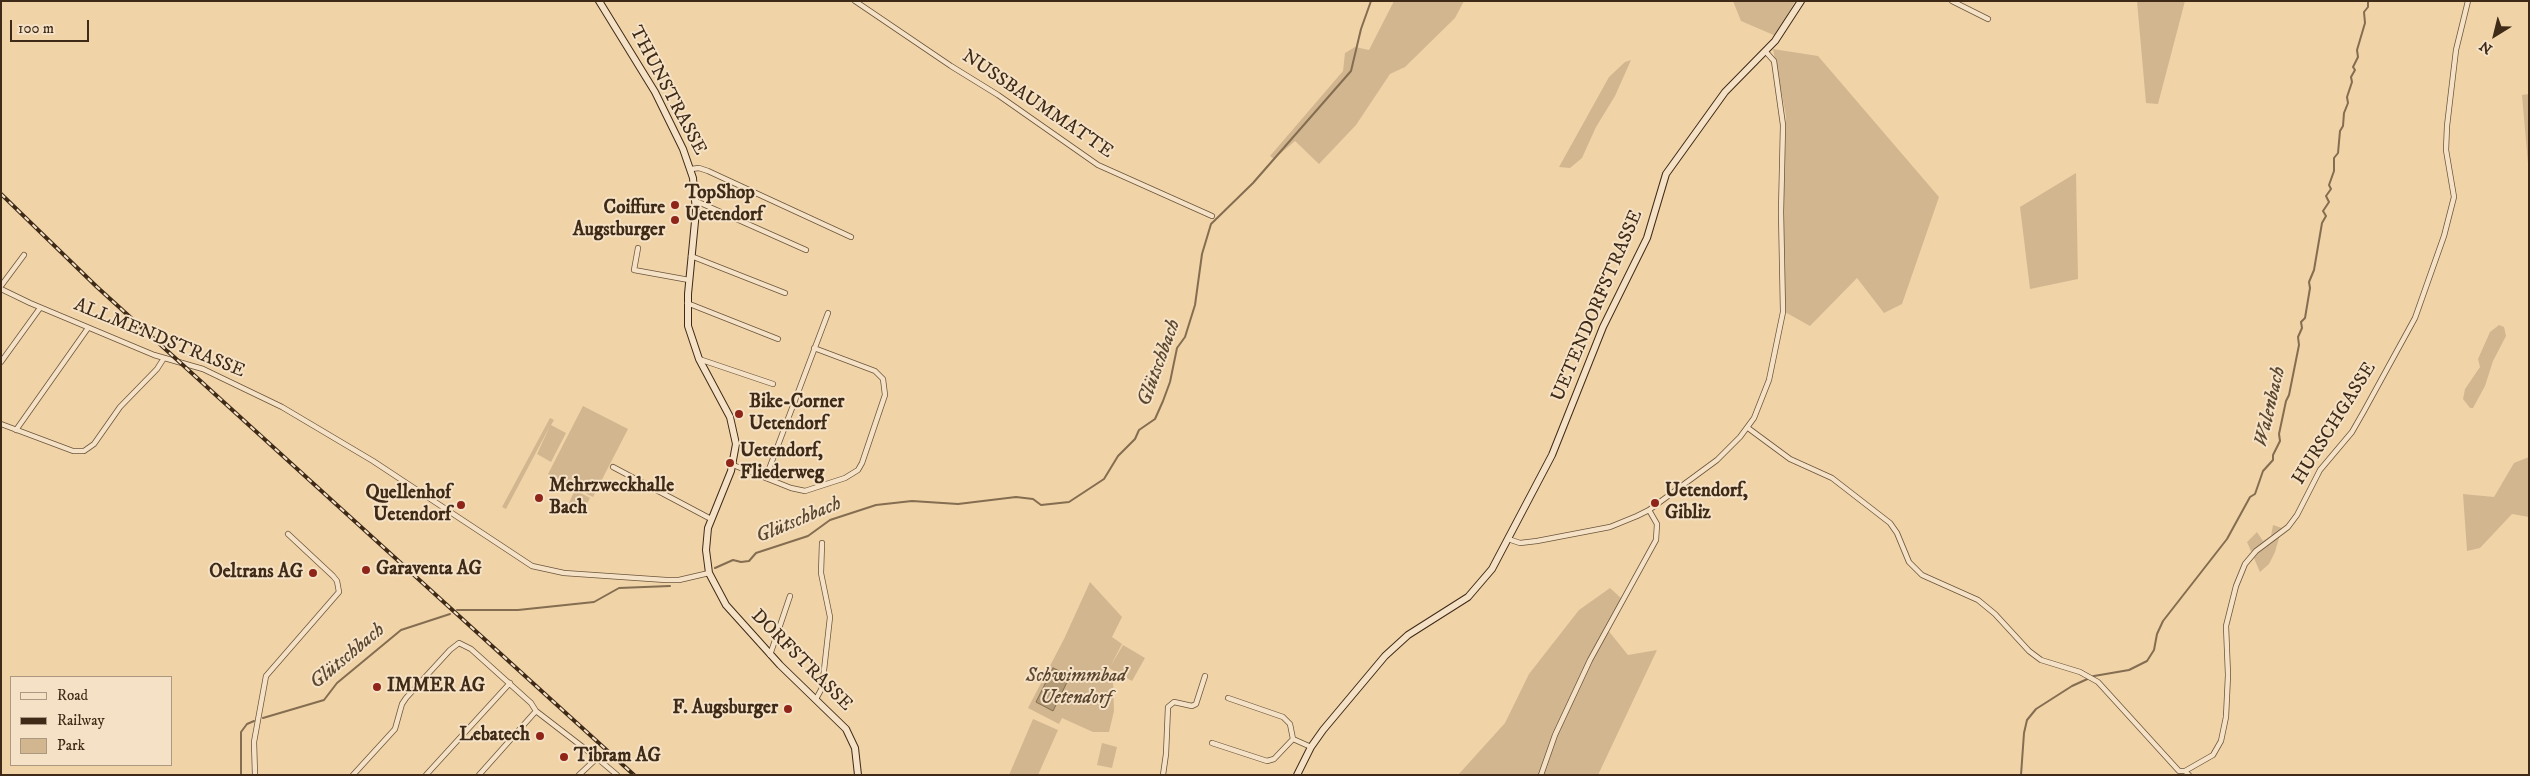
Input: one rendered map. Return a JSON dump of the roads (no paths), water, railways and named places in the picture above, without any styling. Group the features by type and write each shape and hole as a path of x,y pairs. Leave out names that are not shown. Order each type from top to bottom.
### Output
{"street":[{"name":"THUNSTRASSE","path":"599,1 645,73 691,169 696,201 687,302 689,330 699,359 733,425 736,444 733,465 711,519 706,546 709,573"},
{"name":"NUSSBAUMMATTE","path":"855,1 951,66 998,94 1104,169 1212,216"},
{"name":"UETENDORFSTRASSE","path":"1297,775 1311,747 1385,656 1408,635 1468,597 1488,575 1502,552 1554,450 1606,319 1647,238 1666,174 1725,92 1766,52 1801,1"},
{"path":"1952,1 1988,19"},
{"name":"HURSCHGASSE","path":"2187,773 2213,755 2220,741 2226,717 2228,675 2226,626 2236,586 2245,564 2256,551 2288,527 2297,515 2320,470 2352,432 2415,318 2444,236 2454,196 2446,150 2447,126 2456,50 2468,1"},
{"path":"1508,539 1525,543 1596,530 1624,522 1649,510 1717,460 1748,428 1770,380 1783,312 1781,212 1783,126 1774,61 1766,52"},
{"path":"691,169 708,170 851,237"},
{"path":"696,201 806,250"},
{"path":"638,248 634,270 689,280"},
{"path":"1,288 24,256"},
{"path":"691,256 785,293"},
{"name":"ALLMENDSTRASSE","path":"1,288 40,308 88,328 164,358 203,369 300,417 373,461 532,566 558,572 622,579 679,580 709,573"},
{"path":"687,302 778,339"},
{"path":"1,362 40,308"},
{"path":"766,478 828,313"},
{"path":"16,430 88,328"},
{"path":"733,465 797,490 810,490 858,470 865,456 885,395 884,379 875,371 814,348"},
{"path":"1,424 73,451 79,452 89,449 120,407 157,369 164,358"},
{"path":"699,359 773,384"},
{"path":"1748,428 1790,459 1832,478 1890,523 1898,533 1909,562 1922,575 1978,600 1995,614 2028,651 2041,660 2088,676 2102,685 2178,773 2187,773"},
{"path":"613,468 711,519"},
{"path":"1542,775 1555,735 1590,660 1656,540 1657,524 1649,510"},
{"path":"255,775 254,742 266,676 339,592 337,580 288,534"},
{"path":"816,699 822,688 830,616 821,573 822,543"},
{"name":"DORFSTRASSE","path":"709,573 726,605 770,655 849,732 855,748 858,775"},
{"path":"770,655 790,596"},
{"path":"353,775 395,729 404,701 457,644 462,644 471,649 536,707 536,711 617,775"},
{"path":"1163,775 1168,707 1174,702 1192,706 1196,704 1205,676"},
{"path":"426,775 510,683"},
{"path":"1228,698 1283,717 1290,724 1293,739"},
{"path":"479,775 536,711"},
{"path":"1293,739 1311,747"},
{"path":"1212,743 1267,761 1274,758 1293,739"},
{"path":"579,775 597,758"}],"waterway":[{"name":"Glütschbach","path":"715,568 733,560 749,561 756,553 808,536 830,520 876,505 912,501 958,504 1016,497 1033,499 1041,505 1069,502 1104,479 1118,456 1135,439 1139,430 1155,419 1163,401 1170,382 1177,348 1185,337 1195,305 1202,254 1211,224 1253,183 1351,71 1361,29 1371,1"},
{"name":"Walenbach","path":"2021,775 2024,733 2027,720 2036,709 2072,686 2094,676 2129,670 2147,661 2154,650 2157,634 2163,621 2227,539 2250,497 2255,494 2263,471 2273,460 2273,455 2280,441 2279,434 2299,345 2298,337 2302,328 2301,322 2305,318 2310,288 2309,282 2314,270 2322,223 2326,216 2323,211 2329,202 2326,196 2331,189 2329,185 2334,171 2334,158 2338,153 2340,131 2343,126 2344,113 2348,103 2347,97 2352,82 2351,77 2355,70 2353,67 2358,57 2357,50 2365,23 2364,12 2368,7 2368,1"},
{"name":"Glütschbach","path":"457,610 518,610 594,602 619,588 670,586"},
{"name":"Glütschbach","path":"263,718 324,700 337,683 401,630 450,614"},
{"name":"Glütschbach","path":"241,775 241,732 247,724 254,721"}],"railway":[{"path":"1,194 97,287 634,775"}],"place":[{"name":"TopShop Uetendorf","path":"675,205"},
{"name":"Coiffure Augstburger","path":"675,220"},
{"name":"Bike-Corner Uetendorf","path":"739,414"},
{"name":"Uetendorf, Fliederweg","path":"730,463"},
{"name":"Mehrzweckhalle Bach","path":"539,498"},
{"name":"Uetendorf, Gibliz","path":"1655,503"},
{"name":"Quellenhof Uetendorf","path":"461,505"},
{"name":"Garaventa AG","path":"366,570"},
{"name":"Oeltrans AG","path":"313,573"},
{"name":"IMMER AG","path":"377,687"},
{"name":"F. Augsburger","path":"788,709"},
{"name":"Lebatech","path":"540,736"},
{"name":"Tibram AG","path":"564,757"}],"park label":[{"name":"Schwimmbad Uetendorf","path":"1076,688"}]}
